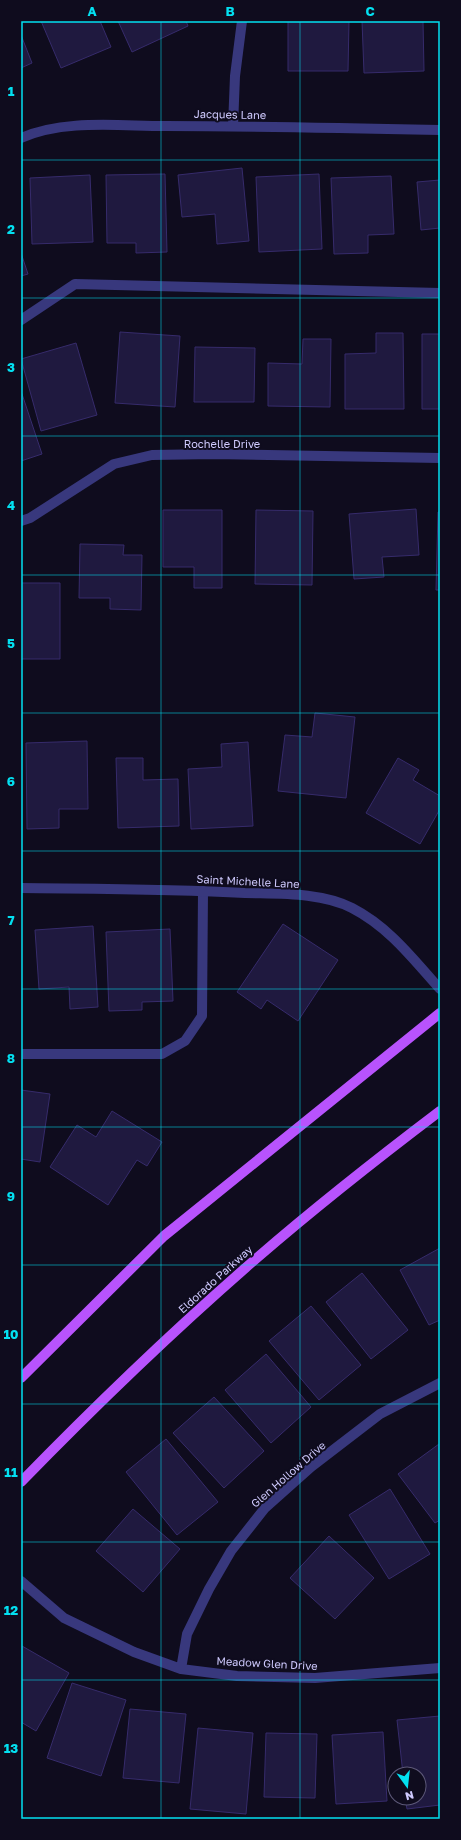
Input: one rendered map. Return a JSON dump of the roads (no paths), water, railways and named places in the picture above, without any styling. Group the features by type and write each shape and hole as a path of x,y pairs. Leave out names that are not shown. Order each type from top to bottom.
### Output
{"main road":[{"path":"21,1378 164,1236 440,1013"},
{"name":"Eldorado Parkway","path":"21,1482 96,1406 182,1325 259,1256 361,1172 440,1111"}],"street":[{"path":"233,126 235,76 242,21"},
{"name":"Jacques Lane","path":"21,138 37,131 79,126 233,126 440,130"},
{"path":"21,320 75,284 440,294"},
{"name":"Rochelle Drive","path":"21,521 30,518 69,491 114,464 152,455 214,454 440,458"},
{"name":"Saint Michelle Lane","path":"21,888 203,891 312,896 351,907 376,922 395,938 440,990"},
{"path":"21,1054 162,1054 185,1041 202,1016 203,891"},
{"name":"Glen Hollow Drive","path":"180,1669 187,1634 210,1589 231,1551 265,1508 312,1467 380,1414 440,1382"},
{"name":"Meadow Glen Drive","path":"21,1581 64,1618 134,1652 180,1669 237,1676 315,1678 440,1668"}]}
